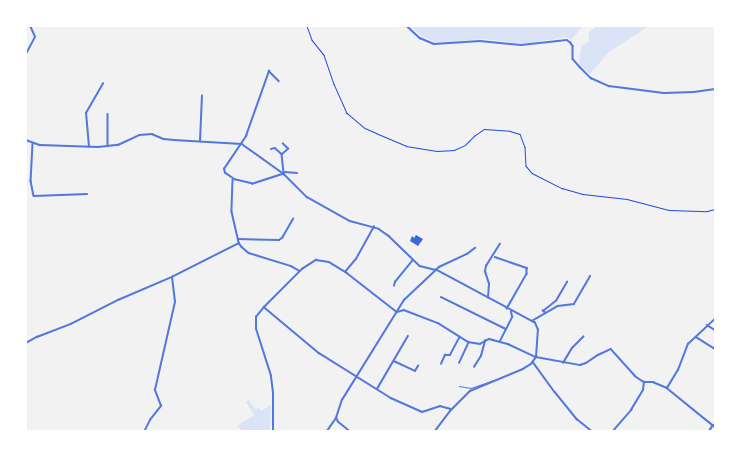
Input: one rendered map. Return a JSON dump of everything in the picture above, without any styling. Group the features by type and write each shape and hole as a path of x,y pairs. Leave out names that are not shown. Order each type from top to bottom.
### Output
{"highway":[{"path":"104,431 146,431"}],"street":[{"path":"26,54 35,37 30,26"},
{"path":"407,26 420,38 434,44 480,40 521,46 567,40 573,46 573,59 580,67 591,78 610,86 664,93 694,92 715,89"},
{"path":"279,81 269,71 252,122 242,144 224,169 233,179 253,184 284,173 297,173"},
{"path":"89,147 86,113 103,82"},
{"path":"200,141 202,96"},
{"path":"108,114 108,146"},
{"path":"26,140 33,143 89,147 118,145 143,134 152,134 164,139 242,144 284,173 307,197 350,221 374,227 389,236 423,268 436,270 535,323 538,330 536,357 533,362 524,369 470,392 451,409 435,431"},
{"path":"33,143 31,181 34,196 88,194"},
{"path":"282,154 288,149 283,144"},
{"path":"271,149 275,148 282,154 284,173"},
{"path":"233,179 232,212 239,243 249,253 291,266 300,271"},
{"path":"238,239 279,240 282,238 293,219"},
{"path":"345,272 356,259 374,227"},
{"path":"26,343 37,336 71,324 118,300 172,276 239,243"},
{"path":"488,298 489,284 485,272 486,266 500,244"},
{"path":"327,431 336,418 346,391 357,376 392,317 409,294 436,270 453,259 467,254 475,248"},
{"path":"495,256 527,268 527,274 507,309"},
{"path":"273,431 273,393 270,376 256,328 257,314 300,271 316,260 329,262 345,272 397,312"},
{"path":"394,286 395,282 413,260"},
{"path":"146,431 146,427 161,406 155,390 175,302 172,276"},
{"path":"532,321 558,306 574,304 590,276"},
{"path":"545,313 543,310 556,301 567,282"},
{"path":"441,297 506,329"},
{"path":"264,307 319,353 377,389 418,411 426,412 440,406 451,409"},
{"path":"397,312 404,310 438,323 460,338 469,342 480,344 489,339 500,341 536,357 563,363 580,365 586,363 598,354 611,349 626,368 644,382 653,382 667,388 715,427"},
{"path":"500,341 512,317 511,311"},
{"path":"667,388 678,370 688,344 715,319"},
{"path":"707,325 715,330"},
{"path":"377,389 408,336"},
{"path":"696,336 715,349"},
{"path":"563,363 572,348 583,337"},
{"path":"441,364 445,355 450,355 460,338"},
{"path":"474,367 481,356 485,341"},
{"path":"459,364 469,342"},
{"path":"394,361 415,371 418,366"},
{"path":"533,362 577,419 592,431"},
{"path":"613,431 631,410 643,390 644,382"},
{"path":"336,418 338,422 349,431"},
{"path":"709,431 713,425"}],"lane":[{"path":"459,386 471,388 497,380"}],"path":[{"path":"307,26 312,40 324,55 334,84 347,113 365,128 406,146 437,151 454,150 465,145 474,136 484,130 515,132 520,134 523,140 526,166 532,173 562,188 583,194 626,199 669,210 707,211 715,209"}],"shaded area":[{"path":"410,26 583,26 571,40 566,37 530,43 515,43 484,39 437,43 421,36"},
{"path":"597,26 649,26 609,52 590,74 579,65 580,52 582,45 589,42 589,32"},
{"path":"249,400 255,409 259,408 261,411 271,405 270,431 243,431 237,426 254,415 246,402"}],"building":[{"path":"416,235 423,239 418,246 410,241 412,236 414,238"}]}
